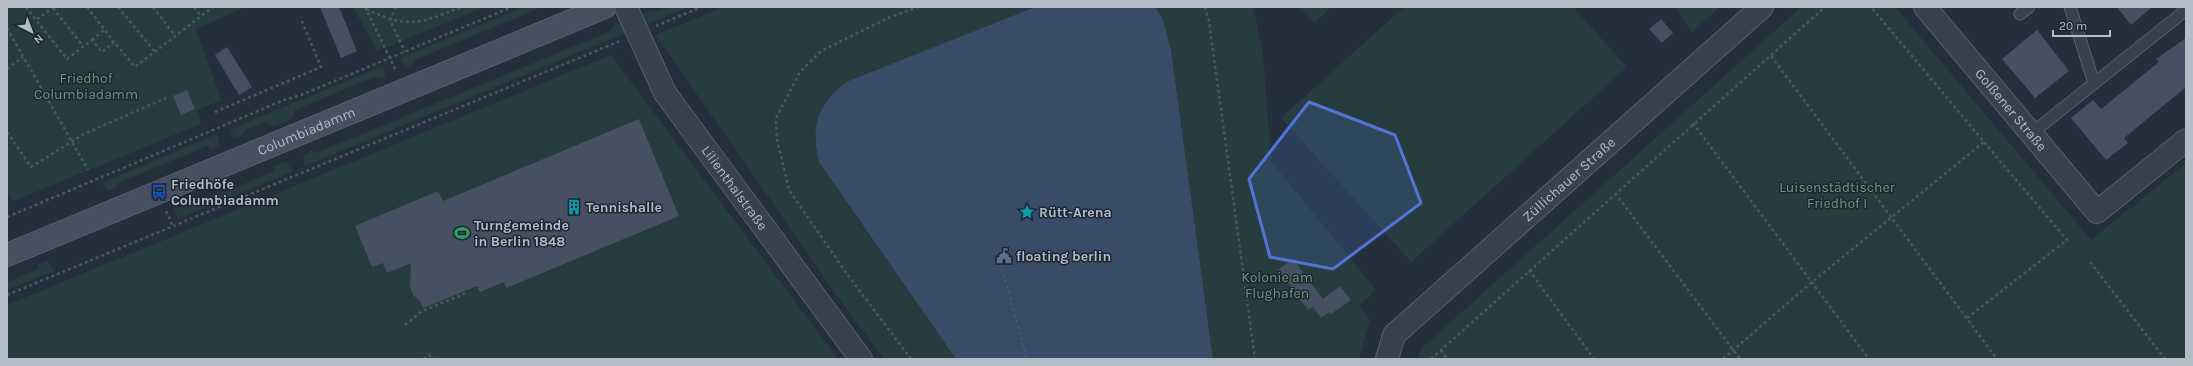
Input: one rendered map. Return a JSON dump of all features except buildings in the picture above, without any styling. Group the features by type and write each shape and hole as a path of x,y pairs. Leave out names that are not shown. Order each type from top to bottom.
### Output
{"main road":[{"name":"Columbiadamm","path":"7,255 605,7"}],"street":[{"name":"Lilienthalstraße","path":"626,7 665,93 860,359"},
{"name":"Züllichauer Straße","path":"1387,359 1394,335 1762,7"},
{"name":"Golßener Straße","path":"1925,7 2097,212 2186,140"}],"lane":[{"path":"2020,14 2029,7"},
{"path":"2070,7 2094,83"},
{"path":"2032,133 2186,10"}],"path":[{"path":"26,7 67,59 104,30"},
{"path":"36,20 54,7 83,46"},
{"path":"87,7 134,68 213,7"},
{"path":"118,7 155,52"},
{"path":"153,7 176,36"},
{"path":"194,7 201,16"},
{"path":"396,7 390,20 405,52"},
{"path":"366,8 390,20 407,23 433,18 461,7"},
{"path":"7,217 284,100 405,52 512,7"},
{"path":"7,295 701,7"},
{"path":"911,359 847,274 789,190 777,139 776,118 800,72 822,50 888,18 918,7"},
{"path":"1205,7 1209,21 1255,359"},
{"path":"1431,359 1693,123 1825,7"},
{"path":"1871,7 2067,240 1967,318"},
{"path":"366,8 405,90"},
{"path":"215,112 321,67 301,19"},
{"path":"7,28 88,170"},
{"path":"92,40 102,52 114,42"},
{"path":"1771,56 1997,359"},
{"path":"7,68 23,57"},
{"path":"7,132 31,167 72,141 166,98"},
{"path":"1693,123 1869,359"},
{"path":"1723,359 1812,282 1893,218 1984,142"},
{"path":"1615,193 1740,359"},
{"path":"166,211 172,226"},
{"path":"2090,262 2165,359"},
{"path":"1002,268 1027,359"},
{"path":"1529,270 1594,359"},
{"path":"405,325 422,311 464,294 462,288"},
{"path":"1441,350 1447,359"},
{"path":"424,359 429,355 435,359"}],"highlighted area":[{"path":"1309,102 1395,135 1421,203 1333,269 1270,257 1249,179"}],"green space":[{"name":"Friedhof Columbiadamm","path":"7,7 245,7 195,29 222,100 197,110 201,124 14,201 7,191"},
{"path":"353,7 486,7 377,51"},
{"path":"524,7 542,7 415,60 413,64 406,67 400,58"},
{"path":"668,7 689,7 645,25 643,13 651,10 655,12"},
{"path":"723,7 1035,7 846,82 824,170 956,359 884,359 835,293 656,35"},
{"name":"Kolonie am Flughafen","path":"1155,7 1253,7 1263,53 1271,161 1376,290 1359,306 1370,320 1359,359 1213,359 1171,50 1163,19"},
{"path":"1298,7 1331,7 1315,23"},
{"path":"1404,7 1573,7 1627,67 1411,262 1281,118"},
{"path":"1676,7 1720,7 1692,32"},
{"name":"Luisenstädtischer Friedhof I","path":"1801,7 1895,7 2091,240 2186,163 2186,359 1418,359 1421,349"},
{"path":"622,22 628,32 305,166 303,155 312,151 316,153 611,31 613,26"},
{"name":"Turngemeinde in Berlin 1848","path":"611,55 838,359 7,359 7,305"},
{"path":"383,66 386,76 379,79 374,77 295,110 292,119 274,126 264,122 245,130 243,135 236,138 229,130"},
{"path":"217,134 219,145 212,149 207,146 118,183 116,188 108,191 102,183"},
{"path":"286,162 293,171 178,219 174,209 177,207 182,209 273,172 275,166"},
{"path":"47,261 54,271 7,290 7,282 38,269 39,264"}],"water":[{"path":"1035,7 1155,7 1163,19 1171,50 1213,359 956,359 819,162 816,137 818,118 828,100 846,82"}],"place":[{"name":"Friedhöfe Columbiadamm","path":"159,192"},
{"name":"Tennishalle","path":"574,207"},
{"name":"Rütt-Arena","path":"1027,212"},
{"name":"Turngemeinde in Berlin 1848","path":"462,233"},
{"name":"floating berlin","path":"1004,256"}]}
